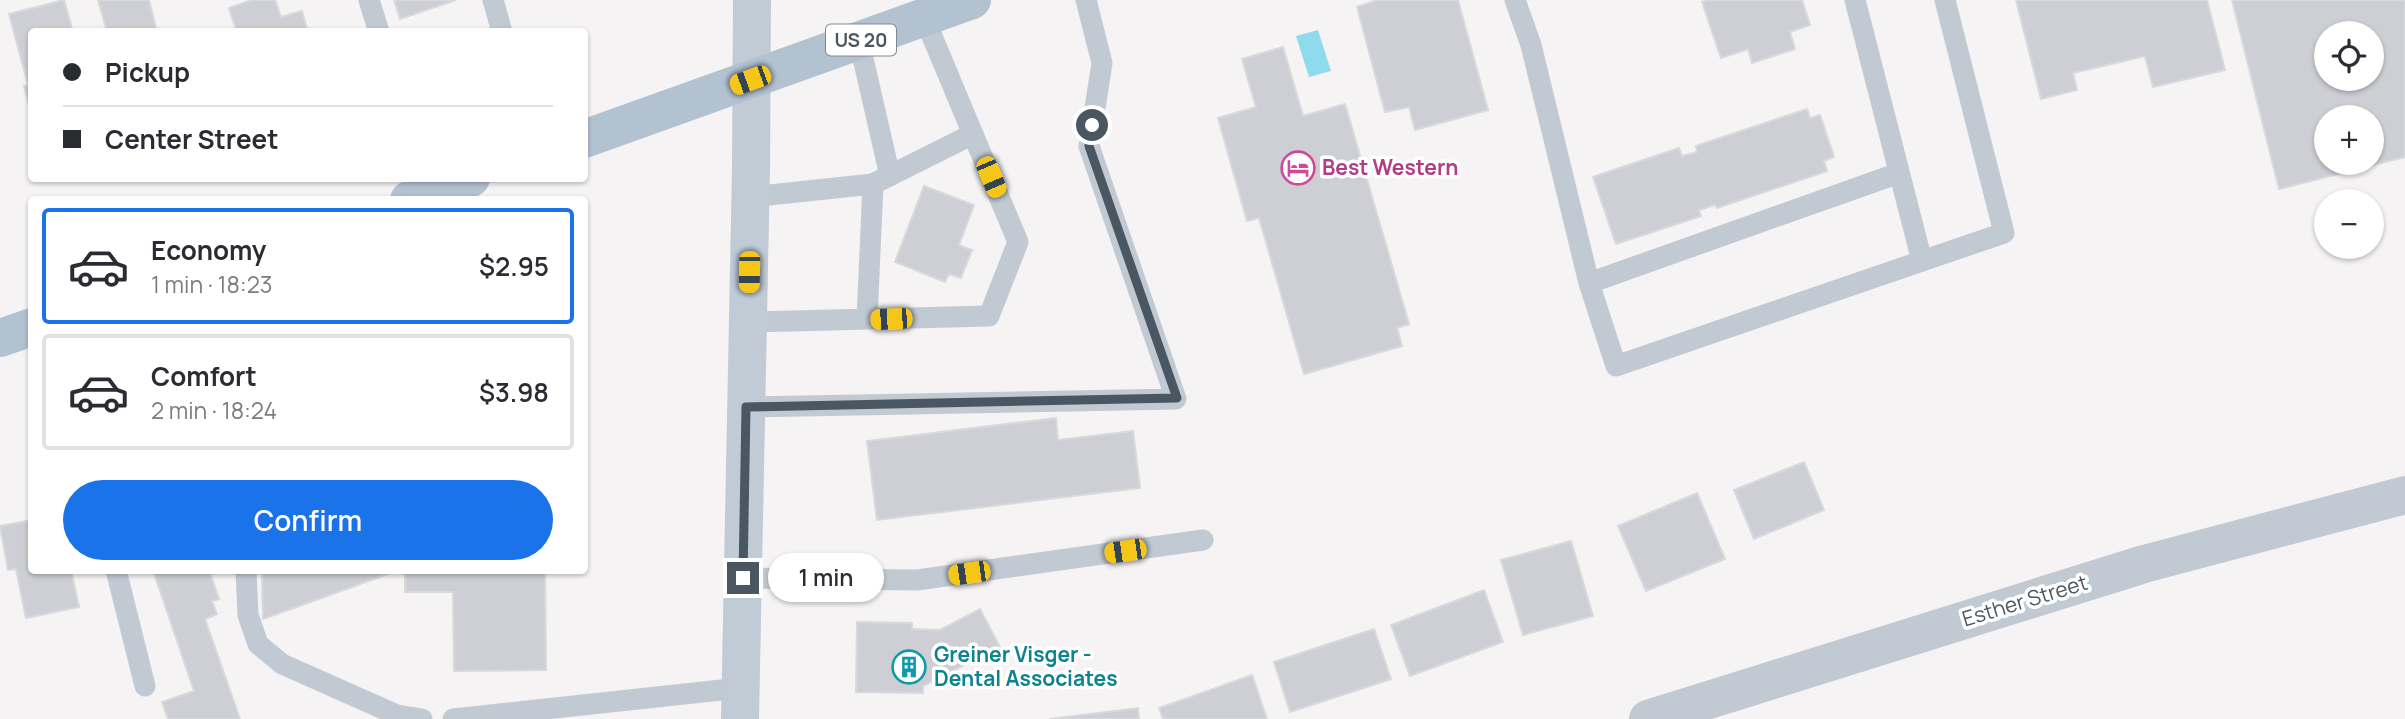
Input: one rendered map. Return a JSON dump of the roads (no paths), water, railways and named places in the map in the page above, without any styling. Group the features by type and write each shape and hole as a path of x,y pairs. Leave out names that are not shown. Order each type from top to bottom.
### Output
{"main road":[{"path":"740,704 752,0"},
{"name":"US 20","path":"588,138 972,0"},
{"path":"422,190 455,182"},
{"path":"0,338 28,328"}],"street":[{"name":"Esther Street","path":"1648,719 2144,564 2405,495"}],"lane":[{"path":"369,0 378,28"},
{"path":"493,0 501,28"},
{"path":"746,407 1177,398 1089,146 1102,62 1086,0"},
{"path":"1516,0 1531,45 1590,283 1616,366 2004,233 1945,0"},
{"path":"1855,0 1922,261"},
{"path":"748,322 989,316 1018,242 924,17"},
{"path":"859,41 881,180 867,319"},
{"path":"750,197 881,180 973,134"},
{"path":"1590,283 1899,173"},
{"path":"743,578 917,580 1203,540"},
{"path":"117,574 145,686"},
{"path":"246,574 248,615 258,644 282,664 397,715 422,719"},
{"path":"453,719 740,704"}],"water":[{"path":"1318,30 1331,71 1309,77 1296,36"}],"place":[{"name":"Best Western","path":"1298,168"},
{"name":"Greiner Visger - Dental Associates","path":"909,667"}]}
